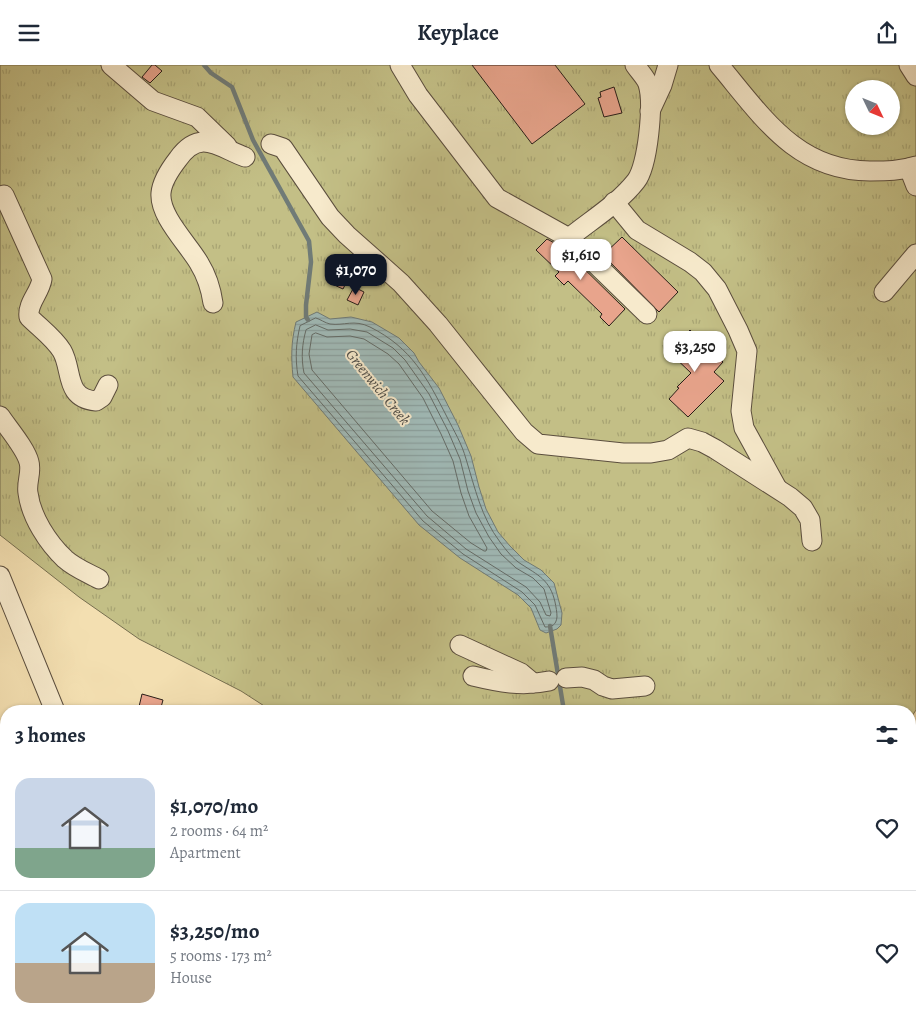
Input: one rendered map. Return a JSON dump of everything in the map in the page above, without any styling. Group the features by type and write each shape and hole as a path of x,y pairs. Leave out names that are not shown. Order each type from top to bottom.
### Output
{"street":[{"path":"111,65 153,101 196,117 223,143 245,157 204,140 193,144 180,155 172,166 161,193 165,213 200,264 207,278 213,303"},
{"path":"400,65 418,95 497,198 569,238 648,314"},
{"path":"569,238 614,203 637,180 643,167 650,112 648,84 635,65"},
{"path":"650,112 662,85 668,65"},
{"path":"719,65 751,104 782,137 805,155 832,166 860,171 890,171 912,167 916,186"},
{"path":"909,65 916,76"},
{"path":"271,145 282,148 330,217 346,235 400,283 438,324 524,431 538,444 615,452 651,453 668,451 688,438 702,442 778,489 803,507 810,520 812,541"},
{"path":"4,195 42,279 31,306 29,317 62,351 71,383 83,398 96,401 102,397 108,385"},
{"path":"614,203 637,230 690,262 703,272 717,289 747,351 741,411 744,428 778,489"},
{"path":"884,292 916,254"},
{"path":"0,417 29,461 30,471 27,491 32,509 40,525 51,543 66,560 99,579"},
{"path":"0,576 53,705"},
{"path":"460,645 521,673 549,681"},
{"path":"473,676 500,683 518,684 588,678 612,689 646,686"}],"green space":[{"path":"0,65 916,65 916,705 263,705 241,691 139,639 79,597 0,535"}],"water":[{"path":"317,312 330,319 351,317 372,322 399,338 414,353 439,388 458,425 471,456 486,509 498,532 524,560 541,570 554,583 562,613 561,625 557,629 546,633 540,630 531,608 518,595 460,558 419,525 293,377 292,349 296,322"}],"building":[{"path":"152,65 155,65 162,71 150,83 142,77"},
{"path":"472,65 555,65 585,104 532,144"},
{"path":"614,87 622,113 604,117 598,98 601,97 600,92"},
{"path":"622,237 678,292 659,312 603,255"},
{"path":"547,239 562,247 625,309 609,326 600,317 602,314 568,281 564,285 555,276 559,272 536,250"},
{"path":"337,274 348,279 343,289 332,284"},
{"path":"354,287 364,292 358,305 347,300"},
{"path":"690,330 723,362 714,372 724,381 688,417 669,399 679,388 677,387 691,373 669,352"},
{"path":"142,694 163,700 162,705 139,705"}],"waterway":[{"name":"Greenwich Creek","path":"204,65 211,73 232,87 253,140 309,241 311,262 306,305 306,317 308,320"},
{"name":"Greenwich Creek","path":"550,626 563,705"}]}
